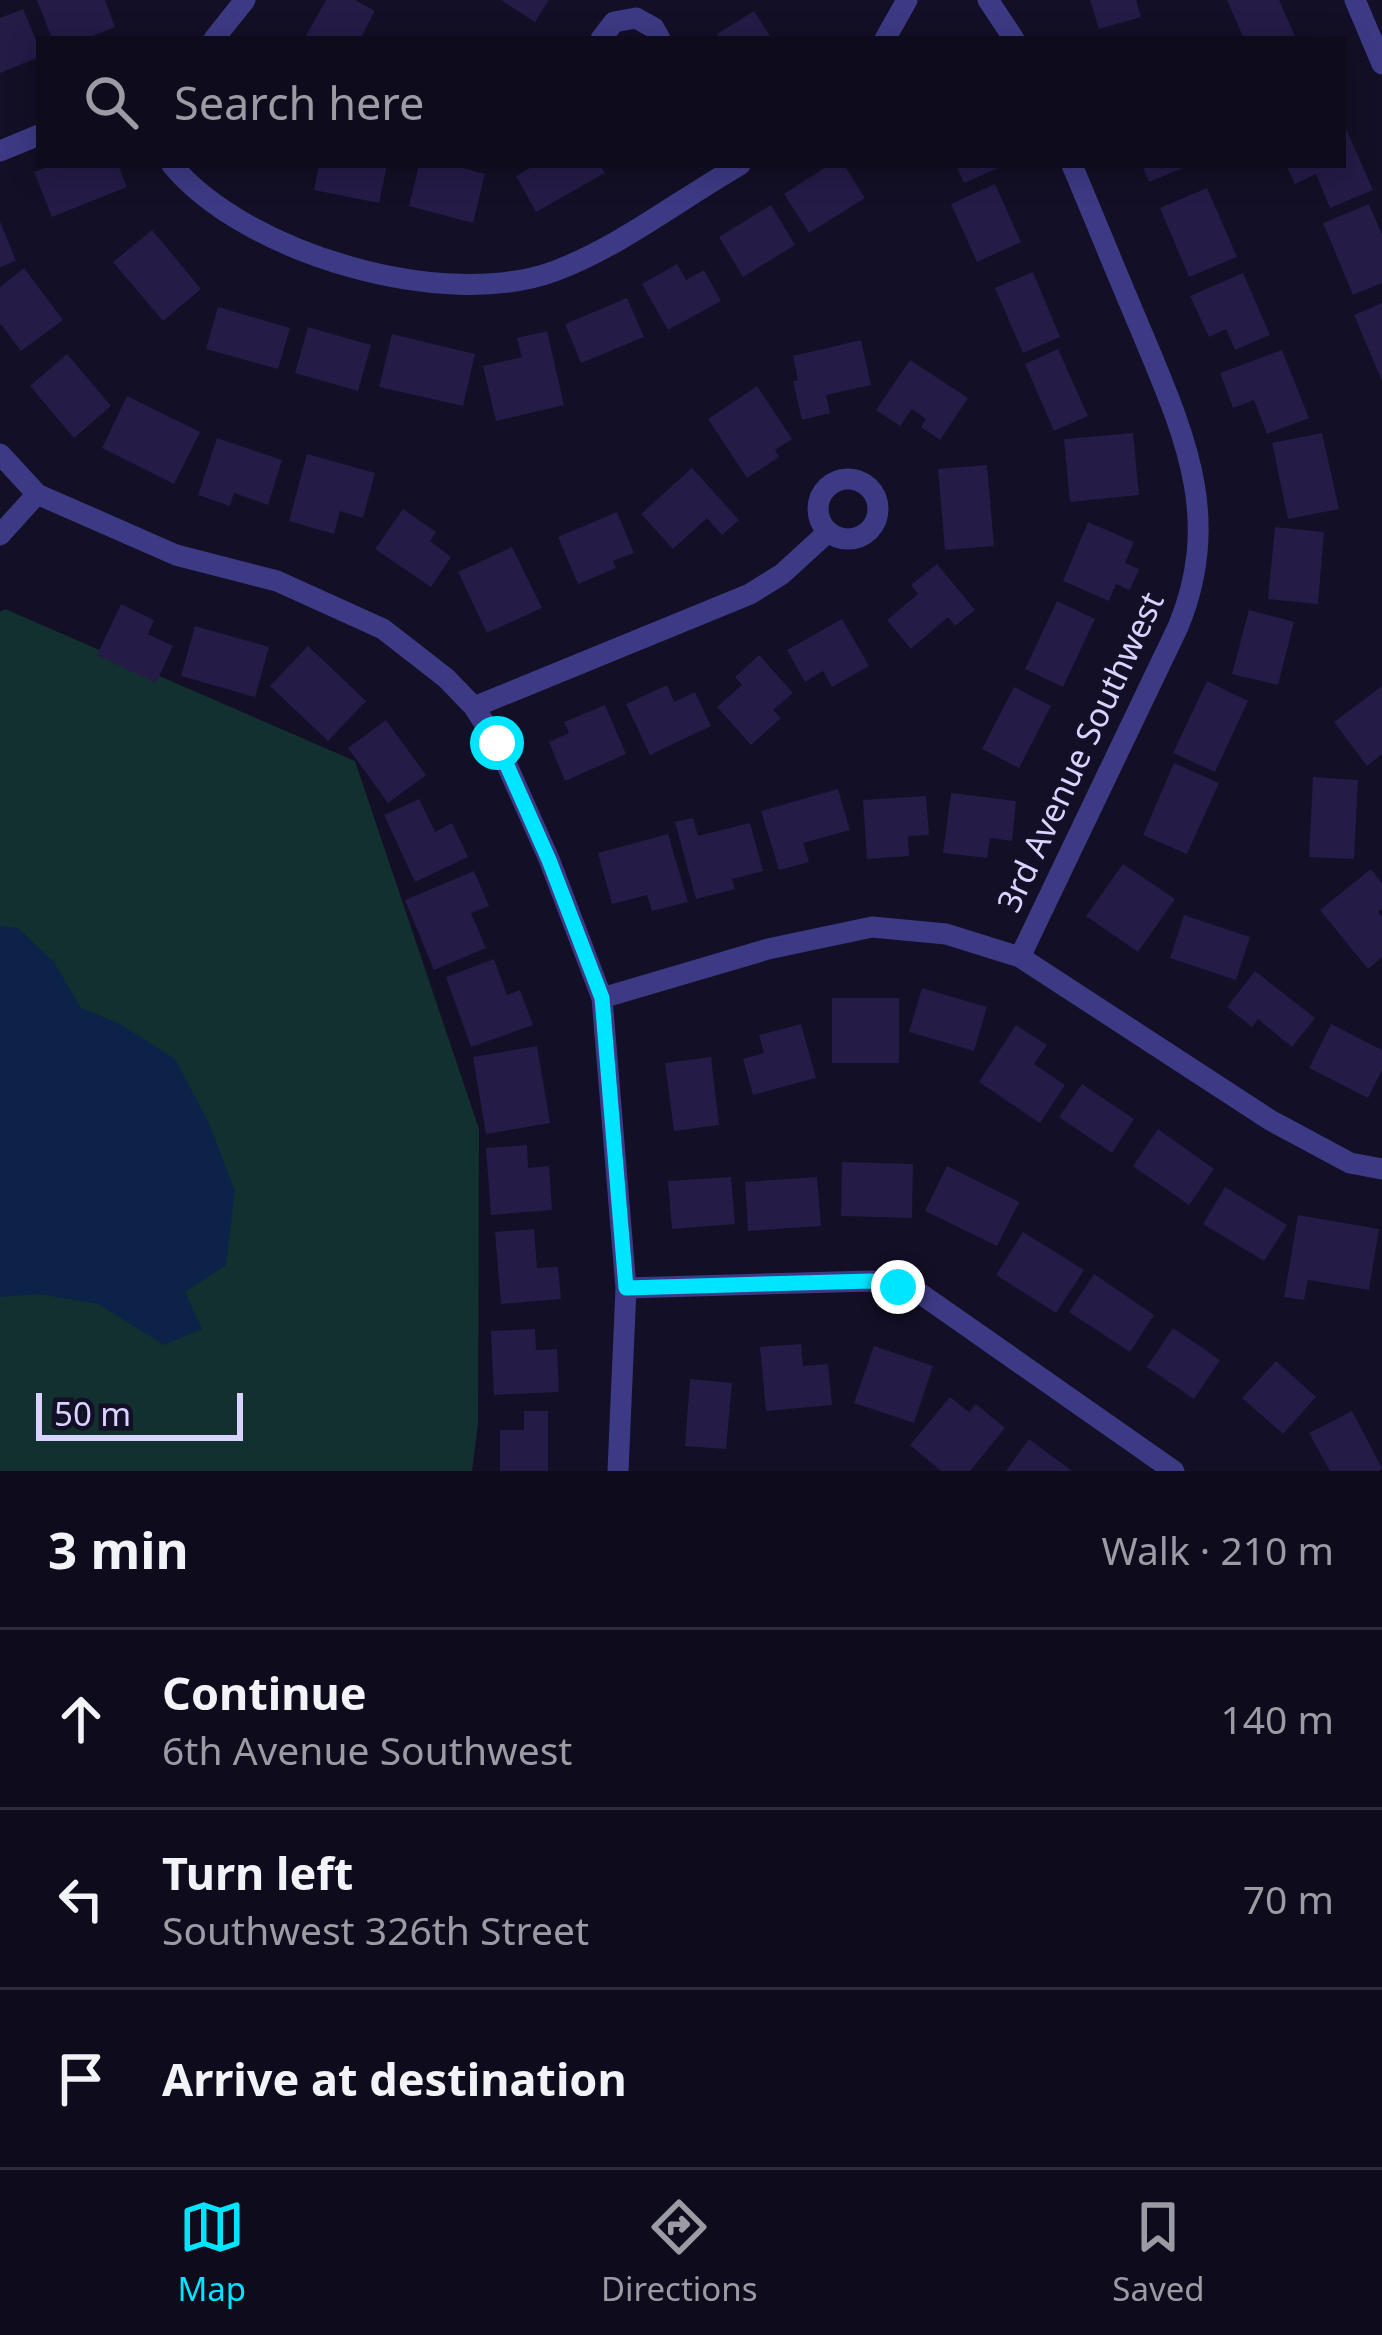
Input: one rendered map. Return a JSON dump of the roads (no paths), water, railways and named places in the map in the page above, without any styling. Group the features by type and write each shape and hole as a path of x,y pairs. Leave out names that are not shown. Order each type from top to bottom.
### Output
{"street":[{"path":"216,36 245,0"},
{"path":"887,36 908,0"},
{"path":"988,0 1012,36"},
{"path":"1355,0 1382,64"},
{"path":"603,36 614,22 636,18 658,36"},
{"path":"0,151 36,136"},
{"path":"175,168 231,219 279,242 398,279 447,284 506,283 554,271 614,241 704,174"},
{"name":"3rd Avenue Southwest","path":"1020,957 1178,627 1189,600 1199,533 1198,493 1180,424 1073,168"},
{"path":"0,454 37,494 176,555 277,581 383,629 424,657 475,707 497,743 602,998 626,1288 618,1471"},
{"path":"0,535 37,494"},
{"path":"475,707 750,594 782,574 828,532"},
{"path":"602,998 768,949 872,927 946,934 1020,957 1270,1120 1350,1162 1382,1169"},
{"path":"626,1288 871,1281 921,1294 1174,1471"}],"water":[{"path":"0,926 18,928 54,962 81,1008 120,1024 175,1059 209,1123 235,1191 226,1265 185,1292 202,1329 164,1345 98,1304 39,1294 0,1297"}]}
